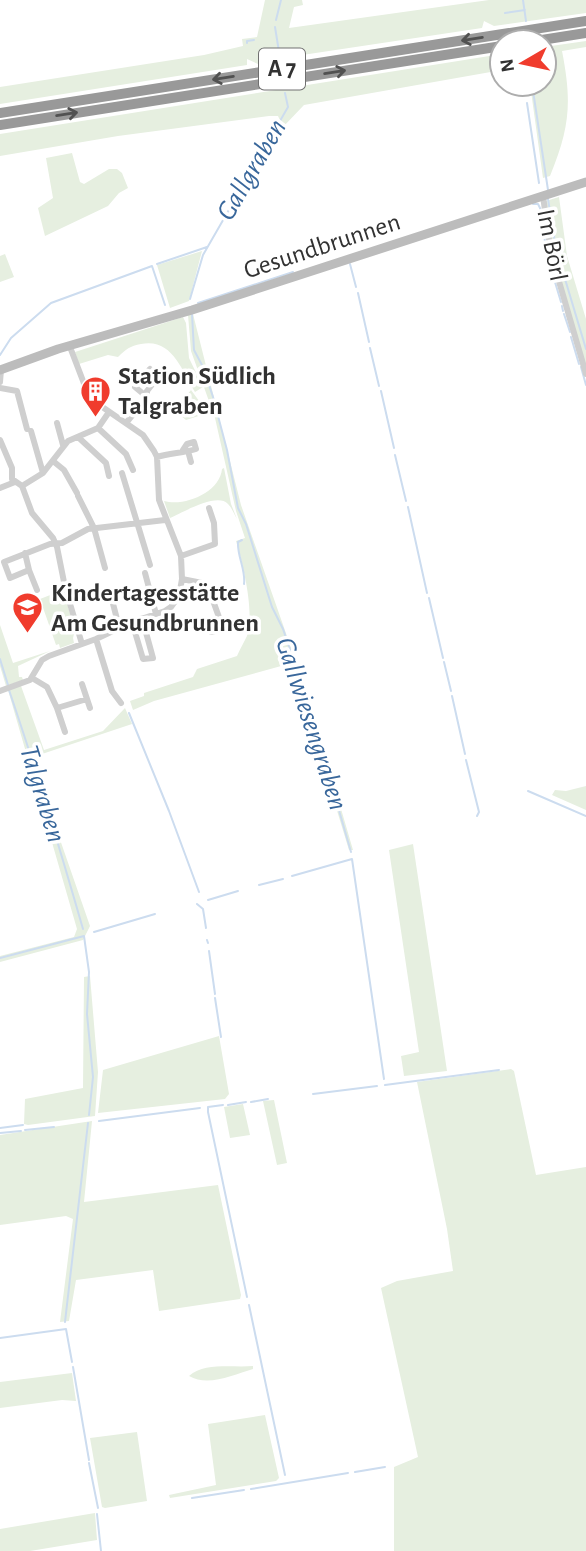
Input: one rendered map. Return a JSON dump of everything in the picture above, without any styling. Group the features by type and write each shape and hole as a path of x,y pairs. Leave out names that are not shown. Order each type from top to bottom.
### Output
{"highway":[{"name":"A 7","path":"0,113 586,21"},
{"path":"558,37 586,33"},
{"name":"A 7","path":"0,125 488,48"}],"street":[{"name":"Gesundbrunnen","path":"0,370 586,182"},
{"name":"Im Börl","path":"543,196 551,254 586,374"},
{"path":"5,689 32,678 42,660 48,656 165,611 175,602 182,579 181,556 165,520 158,488 157,457 149,442 95,401 85,389 69,347"},
{"path":"0,370 0,383"},
{"path":"0,388 17,391 43,473"},
{"path":"126,423 147,397"},
{"path":"22,486 43,473 63,445 98,428 109,412"},
{"path":"57,423 63,445"},
{"path":"98,428 125,454 133,470"},
{"path":"191,434 194,442 187,444 186,450 191,462"},
{"path":"78,437 106,463 109,476"},
{"path":"0,440 11,466 11,475 15,482 22,486 32,513 55,544 82,644"},
{"path":"157,457 186,450"},
{"path":"52,461 64,470 78,495 94,528 105,568"},
{"path":"122,473 150,565"},
{"path":"0,488 15,482"},
{"path":"181,556 215,544 214,523 209,508"},
{"path":"29,570 10,578 4,562 62,543 77,533 94,528 165,520"},
{"path":"26,554 37,590"},
{"path":"145,573 156,614"},
{"path":"182,579 207,584 220,620"},
{"path":"110,592 119,627"},
{"path":"132,622 143,659 153,658 142,618"},
{"path":"96,639 113,691 121,704"},
{"path":"32,678 47,687 65,732"},
{"path":"82,684 90,708"},
{"path":"57,708 87,699"}],"green space":[{"path":"265,0 302,0 303,5 294,7 289,28 489,0 586,0 586,13 494,26 484,21 482,28 258,64 247,59 247,65 0,104 0,87 204,55 243,46 242,39 257,37"},
{"path":"586,41 586,47 562,51 568,100 565,128 550,176 543,178 532,98 558,98 558,45"},
{"path":"488,56 488,72 304,105 283,127 278,116 269,116 118,136 0,156 0,134"},
{"path":"72,153 80,182 84,184 109,169 117,169 122,173 128,188 119,193 108,206 45,236 38,208 53,198 46,158"},
{"path":"559,197 567,256 586,319 586,366 552,249 546,201"},
{"path":"202,251 189,301 170,308 157,265"},
{"path":"5,254 14,277 0,282 0,256"},
{"path":"193,314 241,505 309,699 353,850 349,850 292,663 154,701 133,710 130,701 144,696 144,693 193,677 197,669 237,656 249,626 247,588 236,541 245,538 236,511 215,418 191,351 188,315"},
{"path":"183,317 189,358 203,387 195,392 168,350 152,343 131,347 118,357 108,355 79,364 75,352"},
{"path":"191,390 208,413 186,420 174,410"},
{"path":"224,468 231,504 237,519 228,504 216,500 170,518 164,501 182,502 200,496 215,485"},
{"path":"63,590 75,630 74,643 60,648 59,644 56,645 40,599"},
{"path":"0,625 13,663 50,651 18,666 19,677 23,680 6,686 0,666"},
{"path":"21,686 44,750 103,731 125,708 132,724 36,756 56,828 90,926 83,940 0,962 0,956 74,937 77,929 8,690"},
{"path":"586,786 586,810 552,795 555,790 566,791"},
{"path":"413,844 447,1071 404,1076 401,1056 419,1052 389,850"},
{"path":"90,976 98,1072 95,1116 24,1124 25,1099 83,1088 84,977"},
{"path":"219,1036 229,1094 225,1099 98,1113 103,1070"},
{"path":"511,1069 514,1071 536,1175 586,1167 586,1551 394,1551 394,1467 418,1457 381,1288 397,1281 453,1271 417,1082"},
{"path":"274,1100 287,1163 277,1165 263,1101"},
{"path":"243,1104 250,1135 230,1138 224,1107"},
{"path":"92,1121 84,1202 218,1185 240,1299 159,1311 153,1270 76,1280 69,1321 60,1322 73,1219 66,1216 0,1225 0,1135"},
{"path":"253,1366 253,1369 212,1380 189,1376 211,1367"},
{"path":"72,1373 76,1401 62,1400 0,1408 0,1382"},
{"path":"265,1415 279,1478 276,1481 170,1498 169,1495 216,1485 208,1424"},
{"path":"137,1432 147,1501 102,1507 90,1438"},
{"path":"95,1513 97,1540 30,1551 0,1551 0,1529"}],"waterway":[{"name":"Gallgraben","path":"276,20 281,0"},
{"path":"523,0 526,21"},
{"path":"505,13 525,10"},
{"name":"Gallgraben","path":"275,27 280,58"},
{"path":"247,43 254,40"},
{"name":"Gallgraben","path":"190,299 203,255 288,107 285,93"},
{"path":"534,98 548,190"},
{"path":"527,103 539,183"},
{"path":"548,199 556,249 586,349"},
{"path":"533,204 538,204 540,208 547,255"},
{"name":"Talgraben","path":"157,264 207,247"},
{"path":"548,259 561,302"},
{"path":"350,264 356,287"},
{"name":"Talgraben","path":"0,355 11,338 51,303 152,266 165,305"},
{"path":"198,303 293,272"},
{"path":"358,293 369,342"},
{"path":"562,306 563,311"},
{"name":"Gallwiesengraben","path":"192,314 194,350 213,397 238,508 306,696 351,852"},
{"path":"564,314 570,332"},
{"path":"571,337 579,364"},
{"path":"370,348 379,386"},
{"path":"581,367 586,385"},
{"path":"381,391 394,448"},
{"path":"395,455 406,501"},
{"path":"408,507 427,593"},
{"path":"242,540 238,542 238,547 244,584"},
{"path":"429,598 443,658"},
{"name":"Talgraben","path":"0,659 8,685"},
{"path":"444,662 451,691"},
{"name":"Talgraben","path":"9,690 83,929"},
{"path":"452,696 465,754"},
{"path":"129,713 199,892"},
{"path":"466,760 479,812 477,816"},
{"path":"528,791 586,816"},
{"name":"Gallwiesengraben","path":"292,876 352,859 384,1079"},
{"path":"259,885 283,879"},
{"path":"208,900 238,891"},
{"path":"197,904 203,909 206,928"},
{"path":"94,932 155,914"},
{"name":"Talgraben","path":"0,958 84,936 89,972 87,1014 93,1077 89,1115"},
{"path":"209,951 215,994"},
{"path":"215,998 221,1037"},
{"name":"Gallwiesengraben","path":"385,1085 499,1070"},
{"name":"Gallwiesengraben","path":"313,1094 377,1086"},
{"path":"251,1102 268,1099"},
{"path":"228,1105 246,1102"},
{"path":"223,1105 208,1107 208,1112 247,1297"},
{"path":"99,1121 200,1108"},
{"name":"Talgraben","path":"65,1322 88,1123"},
{"path":"0,1128 23,1125"},
{"path":"25,1130 54,1127"},
{"path":"0,1133 21,1131"},
{"path":"249,1305 285,1475"},
{"path":"0,1338 66,1329 72,1362"},
{"name":"Talgraben","path":"73,1367 89,1460"},
{"name":"Talgraben","path":"89,1463 98,1508"},
{"path":"355,1472 385,1467"},
{"path":"251,1489 348,1473"},
{"path":"192,1498 244,1490"},
{"name":"Talgraben","path":"97,1514 101,1551"}],"place":[{"name":"Station Südlich Talgraben","path":"95,418"},
{"name":"Kindertagesstätte Am Gesundbrunnen","path":"28,635"}]}
